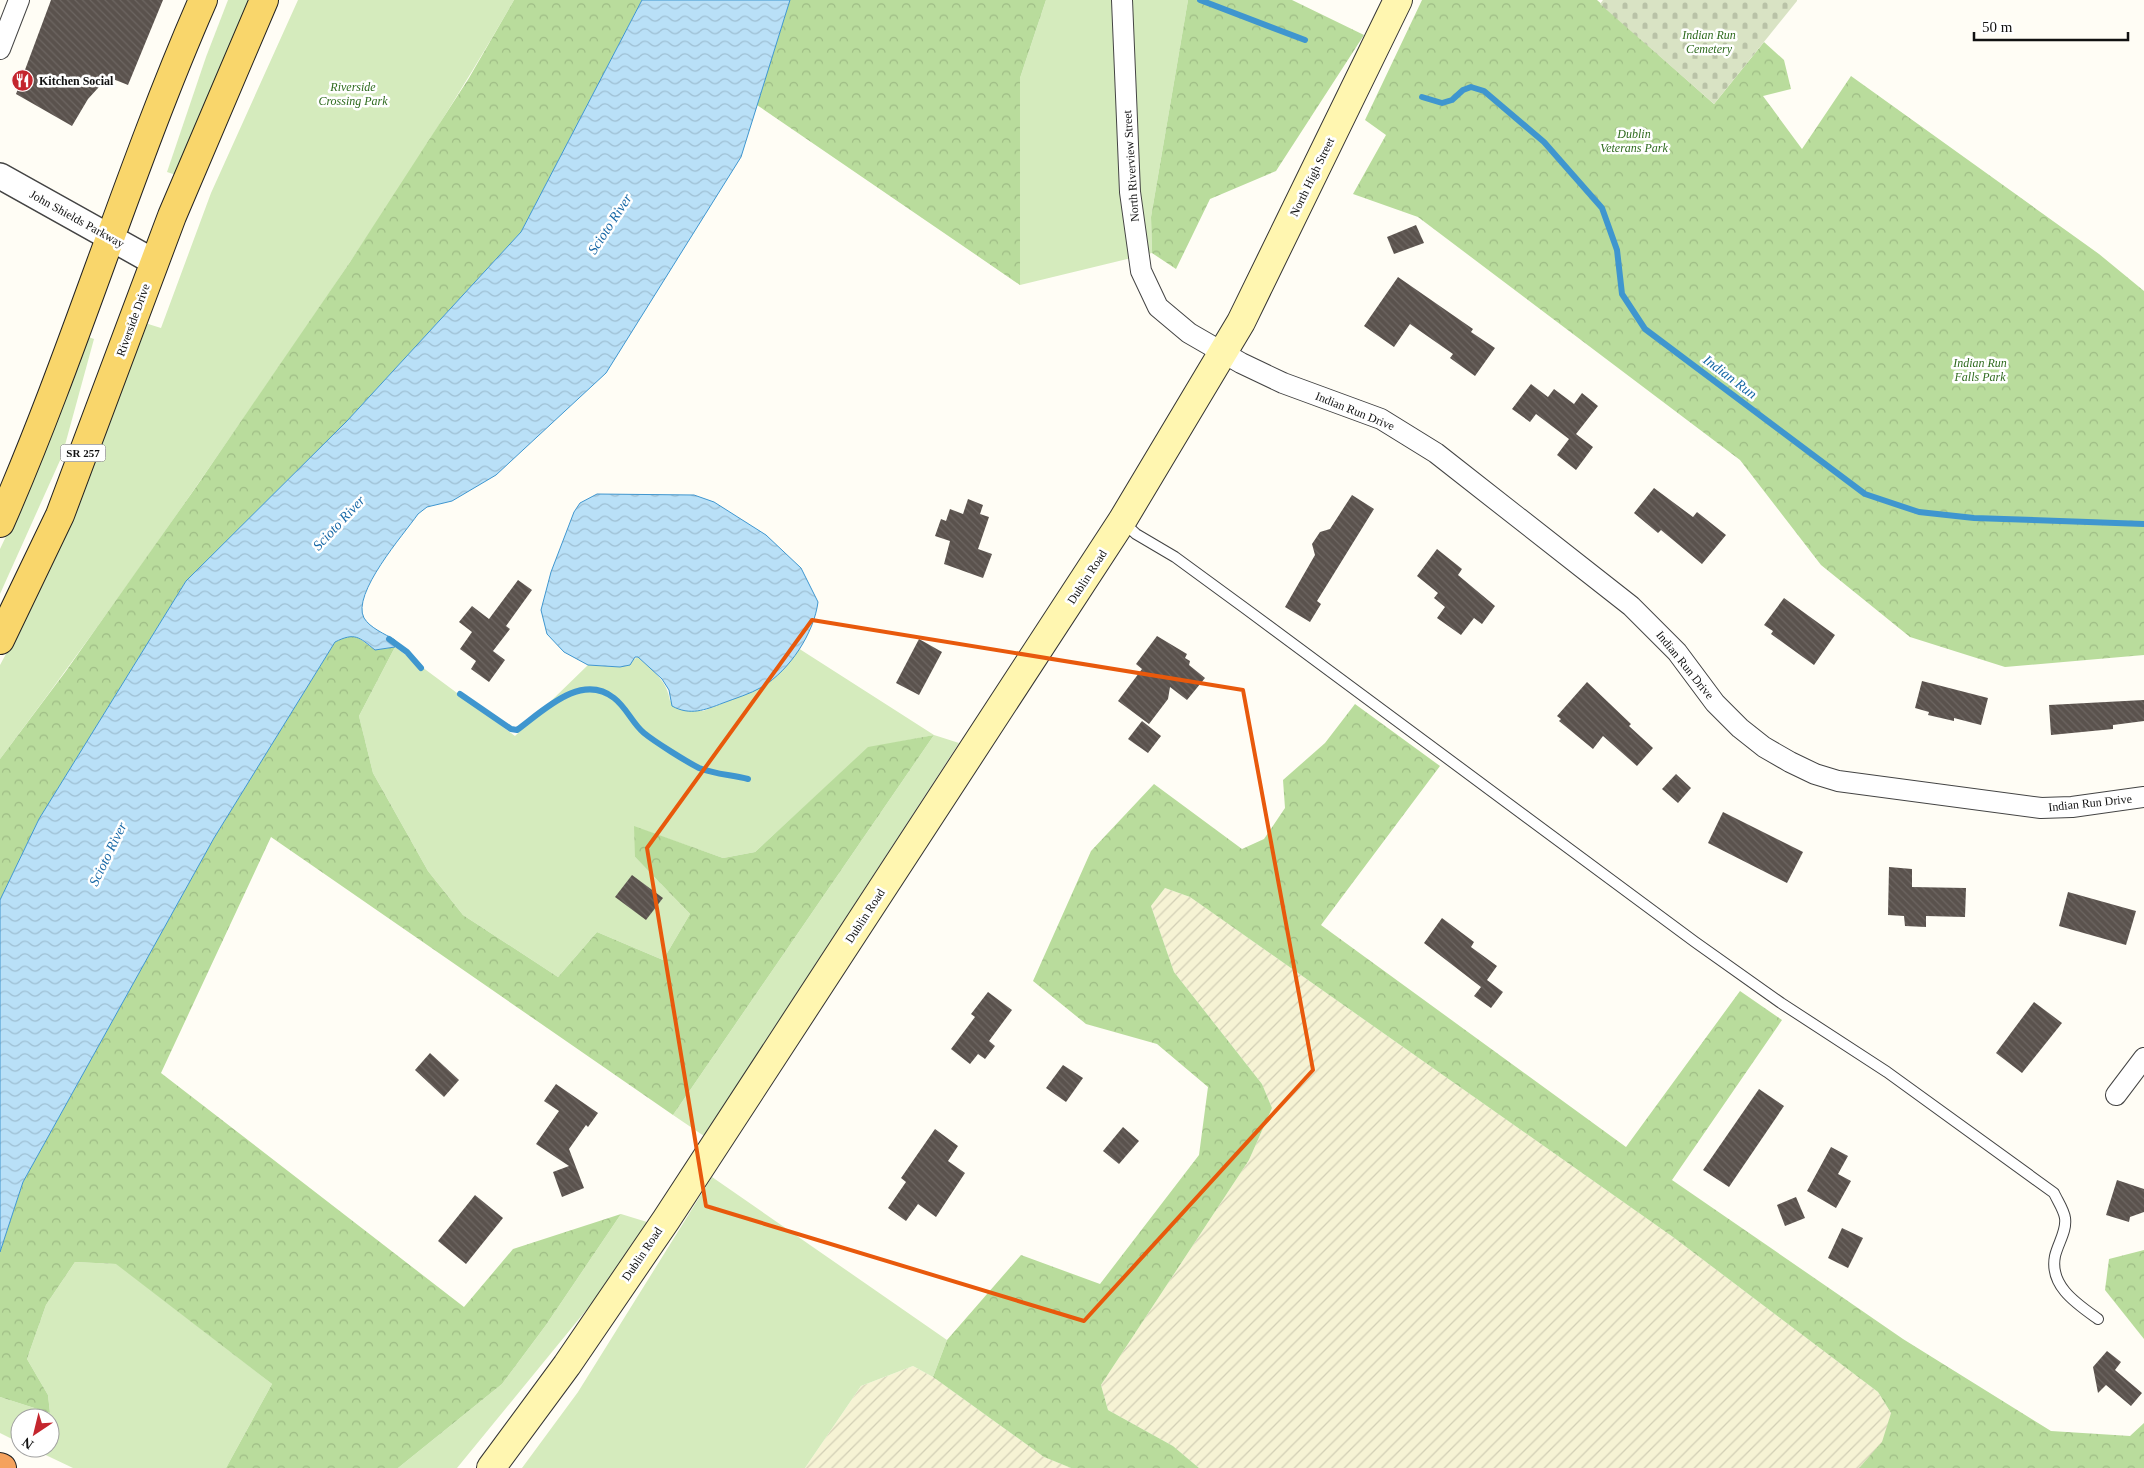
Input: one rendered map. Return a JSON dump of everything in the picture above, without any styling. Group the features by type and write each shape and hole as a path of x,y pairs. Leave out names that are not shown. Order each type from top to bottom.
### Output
{"main road":[{"path":"0,523 57,385 110,238 203,0"},
{"name":"Riverside Drive","path":"0,640 60,515 154,262 219,101 264,0"},
{"name":"North High Street","path":"1223,354 1241,322 1398,0"},
{"name":"Dublin Road","path":"491,1468 567,1365 670,1213 1122,522 1223,354"}],"street":[{"path":"0,48 19,0"},
{"name":"North Riverview Street","path":"1122,0 1130,192 1141,270 1158,307 1189,333 1223,354"},
{"name":"John Shields Parkway","path":"0,176 154,262"},
{"name":"Indian Run Drive","path":"1223,354 1283,383 1381,419 1436,453 1631,606 1677,652 1715,702 1740,728 1764,747 1815,774 1862,785 2041,808 2072,807 2144,797"},
{"path":"2116,1094 2144,1058"}],"lane":[{"path":"1122,522 1136,534 1175,557 1781,1004 1886,1072 2054,1193 2065,1218 2062,1236 2055,1257 2057,1277 2070,1299 2098,1319"}],"highlighted area":[{"path":"812,620 1243,690 1313,1070 1084,1321 706,1206 647,848"}],"shaded area":[{"path":"1165,888 1190,897 1673,1237 1878,1392 1891,1413 1883,1442 1859,1468 1199,1468 1173,1446 1108,1410 1101,1385 1249,1160 1272,1108 1262,1084 1174,972 1151,906"},
{"path":"913,1366 933,1377 1044,1457 1071,1468 805,1468 861,1386"}],"green space":[{"path":"228,0 252,0 176,175 167,172 206,57"},
{"name":"Riverside Crossing Park","path":"298,0 514,0 452,105 318,309 126,586 0,759 0,665 22,624 78,504 145,323 161,328 211,193"},
{"path":"514,0 642,0 521,232 347,421 186,581 39,819 0,900 0,759 66,671 196,487 350,262 469,78"},
{"path":"790,0 1046,0 1020,78 1020,285 757,105"},
{"path":"1046,0 1188,0 1151,217 1152,253 1020,285 1020,78"},
{"path":"1188,0 1292,0 1364,35 1276,171 1210,199 1176,269 1152,253 1151,217"},
{"path":"1422,0 1597,0 1714,104 1764,42 1784,60 1791,89 1763,96 1802,149 1851,76 2099,254 2144,291 2144,655 2005,667 1910,637 1821,565 1740,460 1418,217 1353,194 1386,135 1365,120"},
{"name":"Indian Run Cemetery","path":"1603,0 1797,1 1714,104 1600,4"},
{"path":"86,336 94,339 62,456 0,594 0,549 19,509"},
{"path":"347,636 356,636 375,650 395,647 359,716 373,773 428,871 463,915 558,977 597,932 663,960 690,914 635,857 634,826 723,858 755,852 868,747 934,735 673,1115 271,837 161,1073 464,1307 513,1249 621,1214 546,1325 502,1384 398,1468 226,1468 272,1384 116,1264 75,1262 46,1305 27,1359 48,1395 49,1408 34,1408 0,1397 0,1252 23,1182 214,838 335,642"},
{"path":"395,647 515,736 588,665 620,667 638,657 663,682 670,701 703,711 736,698 770,681 793,658 798,648 934,735 868,748 755,852 723,858 635,827 635,857 690,914 663,960 597,932 558,977 463,915 428,871 373,773 359,716"},
{"path":"1355,704 1440,766 1321,925 1626,1147 1740,991 1782,1020 1672,1180 1903,1339 2051,1431 2130,1436 2144,1423 2144,1468 1859,1468 1882,1442 1891,1413 1878,1392 1673,1237 1190,897 1165,888 1151,906 1174,972 1262,1084 1272,1108 1249,1160 1101,1385 1108,1410 1173,1446 1199,1468 1071,1468 1044,1457 933,1377 947,1340 1021,1255 1100,1284 1199,1155 1208,1087 1157,1044 1086,1024 1033,981 1091,851 1154,784 1242,849 1264,839 1285,808 1283,780 1325,743"},
{"path":"934,735 959,743 704,1136 673,1115"},
{"path":"712,1177 947,1340 933,1377 913,1366 861,1386 805,1468 522,1468 578,1392"},
{"path":"621,1214 647,1222 592,1303 457,1468 398,1468 502,1384 546,1325"},
{"path":"2144,1250 2144,1339 2105,1290 2109,1259"},
{"path":"75,1262 117,1264 272,1384 226,1468 73,1468 52,1458 60,1458 60,1408 49,1408 48,1395 27,1359 46,1305"},
{"path":"0,1397 34,1408 10,1408 10,1438 0,1433"}],"water":[{"name":"Scioto River","path":"642,0 790,0 741,157 606,373 496,475 452,501 427,507 418,514 391,549 365,594 362,607 364,618 367,622 395,640 395,647 375,650 356,637 347,637 335,642 214,838 23,1182 0,1252 0,900 39,819 186,581 347,421 521,232"},
{"path":"597,494 694,495 714,502 766,535 801,568 818,602 816,614 799,650 782,671 753,692 710,708 698,711 685,711 672,706 669,690 662,679 638,657 635,657 630,665 620,667 588,665 564,652 547,634 541,610 551,572 574,512 580,503"}],"building":[{"path":"51,0 163,0 128,85 108,77 88,99 72,126 16,94"},
{"path":"1416,225 1424,243 1394,254 1387,237"},
{"path":"1398,277 1473,329 1471,332 1495,348 1475,376 1450,358 1453,354 1410,324 1394,347 1364,326"},
{"path":"1531,384 1548,397 1554,389 1574,404 1582,393 1598,406 1576,434 1593,447 1576,470 1557,455 1569,439 1536,414 1530,422 1512,409"},
{"path":"1654,488 1693,517 1697,512 1726,535 1702,564 1661,530 1658,533 1634,513"},
{"path":"1352,495 1374,509 1317,601 1321,604 1310,622 1285,607 1315,555 1312,544 1320,532 1330,529"},
{"path":"968,499 983,505 980,514 989,517 978,549 992,554 983,578 944,564 950,541 935,536 941,519 946,521 950,509 963,514"},
{"path":"1437,549 1462,569 1458,575 1495,606 1482,624 1474,618 1461,635 1437,618 1445,607 1434,598 1438,593 1417,576"},
{"path":"518,580 532,590 506,626 510,629 493,651 505,660 489,682 471,669 476,661 460,649 472,632 459,622 472,606 489,619"},
{"path":"1784,598 1835,635 1814,665 1771,634 1773,631 1764,625"},
{"path":"1157,636 1187,654 1185,658 1190,661 1189,665 1205,678 1187,700 1170,687 1168,699 1149,724 1118,701 1142,669 1136,664"},
{"path":"919,639 942,652 919,695 896,683"},
{"path":"1922,681 1988,698 1981,725 1954,718 1954,721 1928,715 1929,712 1915,708"},
{"path":"1587,682 1653,748 1637,766 1603,736 1593,749 1559,721 1561,719 1557,716"},
{"path":"2144,700 2144,721 2113,725 2113,729 2051,735 2049,705"},
{"path":"1142,721 1161,736 1148,753 1128,739"},
{"path":"1676,774 1691,788 1678,803 1662,789"},
{"path":"1723,812 1803,852 1787,883 1708,843"},
{"path":"1889,867 1912,869 1912,887 1966,888 1965,917 1926,916 1926,927 1905,926 1904,916 1888,915"},
{"path":"632,875 663,898 646,920 615,897"},
{"path":"2068,892 2136,911 2126,945 2059,926"},
{"path":"1442,918 1474,942 1471,947 1497,966 1487,980 1503,992 1491,1008 1474,996 1481,987 1424,943"},
{"path":"988,992 1012,1010 989,1041 995,1046 985,1059 978,1054 970,1064 951,1049 975,1017 971,1014"},
{"path":"2034,1002 2062,1023 2022,1073 1996,1053"},
{"path":"430,1053 459,1080 444,1097 415,1070"},
{"path":"1063,1065 1083,1078 1066,1102 1046,1088"},
{"path":"556,1084 598,1113 588,1127 586,1125 569,1149 584,1188 562,1197 553,1172 569,1166 536,1144 559,1111 544,1101"},
{"path":"1759,1089 1784,1106 1729,1187 1703,1170"},
{"path":"1123,1127 1139,1141 1119,1164 1103,1151"},
{"path":"935,1129 958,1146 948,1161 965,1173 936,1217 918,1204 906,1221 888,1208 906,1182 901,1178"},
{"path":"1831,1147 1848,1156 1838,1174 1851,1181 1836,1208 1807,1191"},
{"path":"2117,1180 2144,1189 2144,1212 2130,1217 2129,1222 2106,1215"},
{"path":"475,1195 503,1218 466,1264 438,1241"},
{"path":"1796,1197 1805,1218 1785,1226 1777,1205"},
{"path":"1842,1228 1863,1238 1848,1268 1828,1258"},
{"path":"2107,1351 2121,1362 2115,1370 2142,1393 2131,1406 2106,1385 2098,1393 2093,1367"}],"waterway":[{"name":"Indian Run","path":"1200,0 1305,40"},
{"name":"Indian Run","path":"1422,97 1442,103 1452,100 1463,90 1471,87 1484,91 1544,142 1602,208 1617,250 1622,294 1645,329 1865,494 1919,512 1974,518 2144,524"},
{"path":"389,639 407,652 421,668"},
{"path":"460,694 511,729 517,730 563,697 589,689 601,691 619,702 644,733 687,761 705,770 748,779"}],"place":[{"name":"Kitchen Social","path":"23,81"}],"park label":[{"name":"Dublin Veterans Park","path":"1634,141"},
{"name":"Indian Run Falls Park","path":"1980,370"}]}
